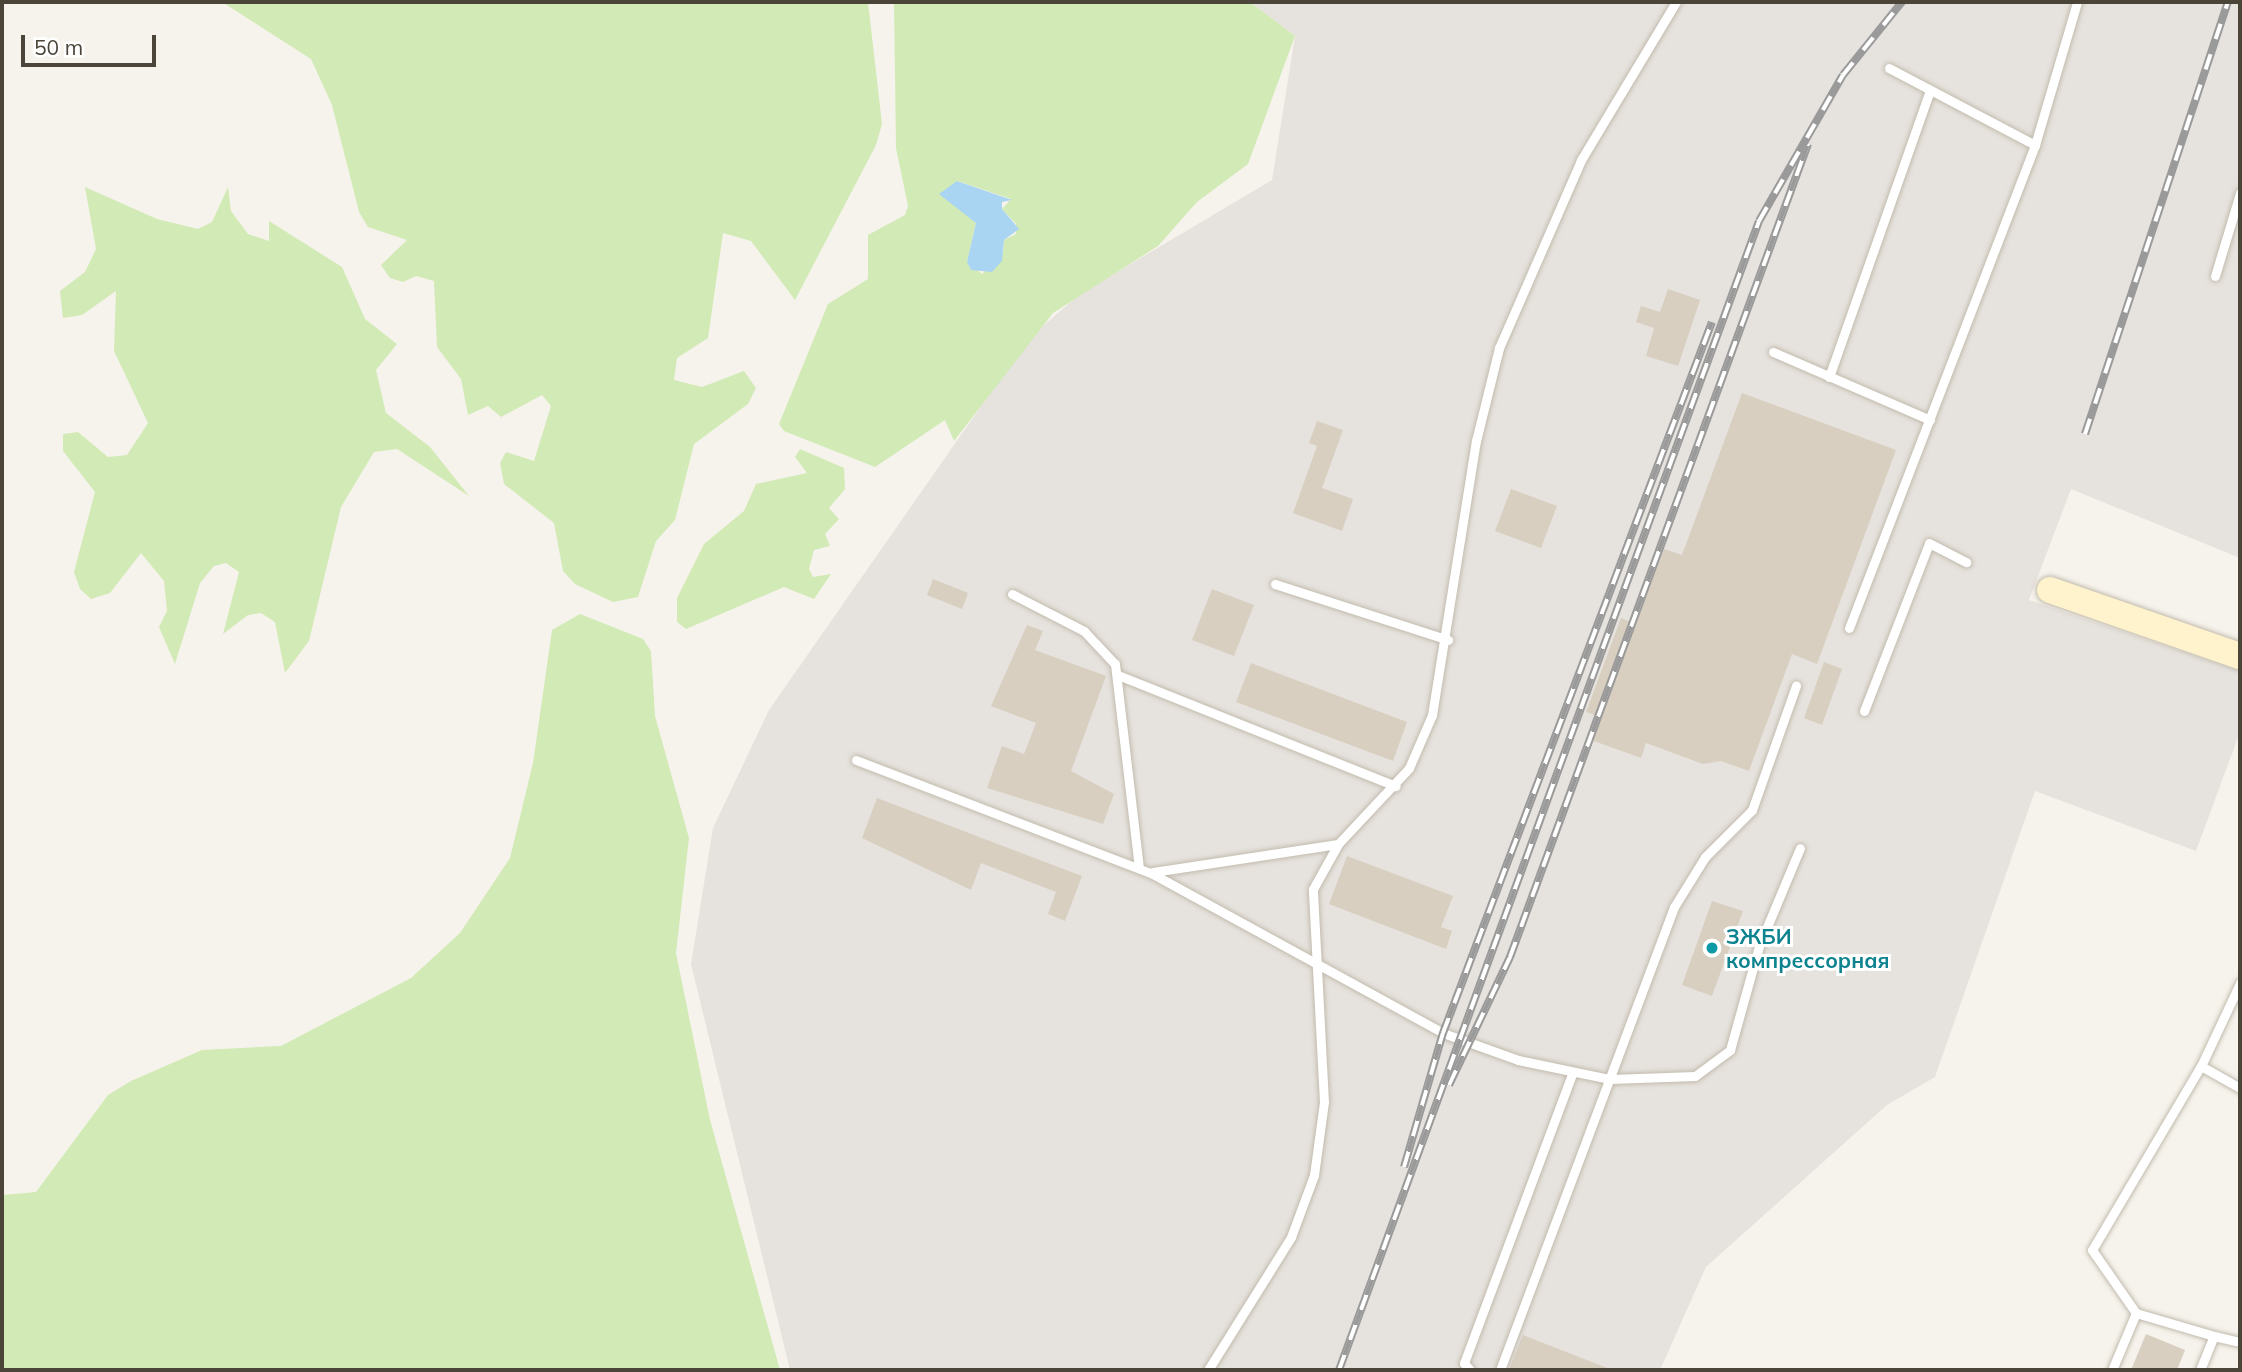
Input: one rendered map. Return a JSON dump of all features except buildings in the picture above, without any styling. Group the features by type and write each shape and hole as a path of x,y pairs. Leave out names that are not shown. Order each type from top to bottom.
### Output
{"street":[{"path":"2050,590 2240,656"}],"lane":[{"path":"1208,1370 1291,1237 1314,1175 1324,1102 1314,961 1313,889 1338,844 1396,786 1432,715 1448,640 1476,441 1499,348 1581,160 1676,2"},
{"path":"1849,628 1930,420 1937,388 2035,145 2077,2"},
{"path":"1889,68 2035,145"},
{"path":"1829,377 1930,90"},
{"path":"2215,276 2240,193"},
{"path":"1773,352 1930,420"},
{"path":"1864,711 1929,543 1966,562"},
{"path":"1276,584 1448,640"},
{"path":"1012,594 1090,636 1118,675 1139,868"},
{"path":"1118,675 1396,786"},
{"path":"1500,1370 1674,907 1705,857 1752,810 1796,686"},
{"path":"856,760 1151,873 1443,1033 1573,1072 1610,1079 1695,1076 1730,1050 1748,1004 1759,946 1800,848"},
{"path":"1151,873 1338,844"},
{"path":"2240,983 2201,1066 2092,1250 2136,1312 2240,1342"},
{"path":"2201,1066 2240,1088"},
{"path":"1470,1370 1464,1363 1573,1072"},
{"path":"2112,1370 2136,1312"},
{"path":"2200,1370 2214,1336"}],"shaded area":[{"path":"1250,2 2240,2 2240,558 2071,489 2029,600 2240,671 2240,732 2196,851 2035,791 1935,1077 1887,1105 1706,1267 1660,1370 790,1370 691,964 713,828 769,710 1028,339 1080,294 1272,180 1295,36"}],"green space":[{"path":"222,2 868,2 882,124 876,145 795,300 751,241 723,233 708,338 677,358 674,380 702,387 744,371 756,388 748,404 694,444 675,520 656,541 638,597 613,602 575,584 563,571 554,523 504,484 500,463 506,452 534,461 551,406 542,395 501,417 488,406 468,415 461,379 437,347 434,281 416,276 403,282 390,278 381,265 407,240 368,227 359,212 332,105 311,59"},
{"path":"894,2 1250,2 1295,36 1248,164 1197,202 1158,246 1053,313 954,441 945,420 875,467 784,431 779,424 828,304 868,279 868,235 905,215 908,206 896,148","holes":["958,181 1011,199 1002,209 1016,224 1016,234 1004,240 1003,253 982,274 967,262 976,223 941,193"]},
{"path":"85,187 157,219 198,229 212,222 228,187 231,211 248,234 269,241 269,221 342,267 365,319 397,344 376,370 386,413 430,447 469,496 397,449 374,452 341,507 309,641 285,673 275,622 261,613 248,615 223,634 239,572 226,563 214,566 200,583 175,664 159,627 167,611 164,581 141,553 110,593 91,599 80,589 74,572 95,492 63,451 63,434 78,432 108,457 127,455 148,423 114,351 116,291 82,315 63,318 60,291 85,272 96,249"},
{"path":"800,449 844,468 845,489 829,508 839,519 825,534 830,546 814,550 809,569 813,577 831,574 814,599 784,587 686,629 677,622 677,598 704,544 744,511 756,484 807,473 795,457"},
{"path":"580,614 643,639 651,651 655,716 689,838 676,953 710,1120 780,1370 2,1370 2,1195 36,1192 108,1095 131,1081 202,1050 281,1046 411,978 460,933 510,858 533,763 552,630"}],"water":[{"path":"957,181 1012,200 1002,202 1002,209 1019,229 1004,240 1002,261 992,272 971,270 967,262 976,223 939,194"}],"railway":[{"path":"1339,1370 1759,221 1843,75 1902,2"},
{"path":"2085,434 2228,2"},
{"path":"1449,1085 1510,957 1808,144"},
{"path":"1404,1167 1443,1033 1712,322"}],"place":[{"name":"ЗЖБИ компрессорная","path":"1712,948"}]}
